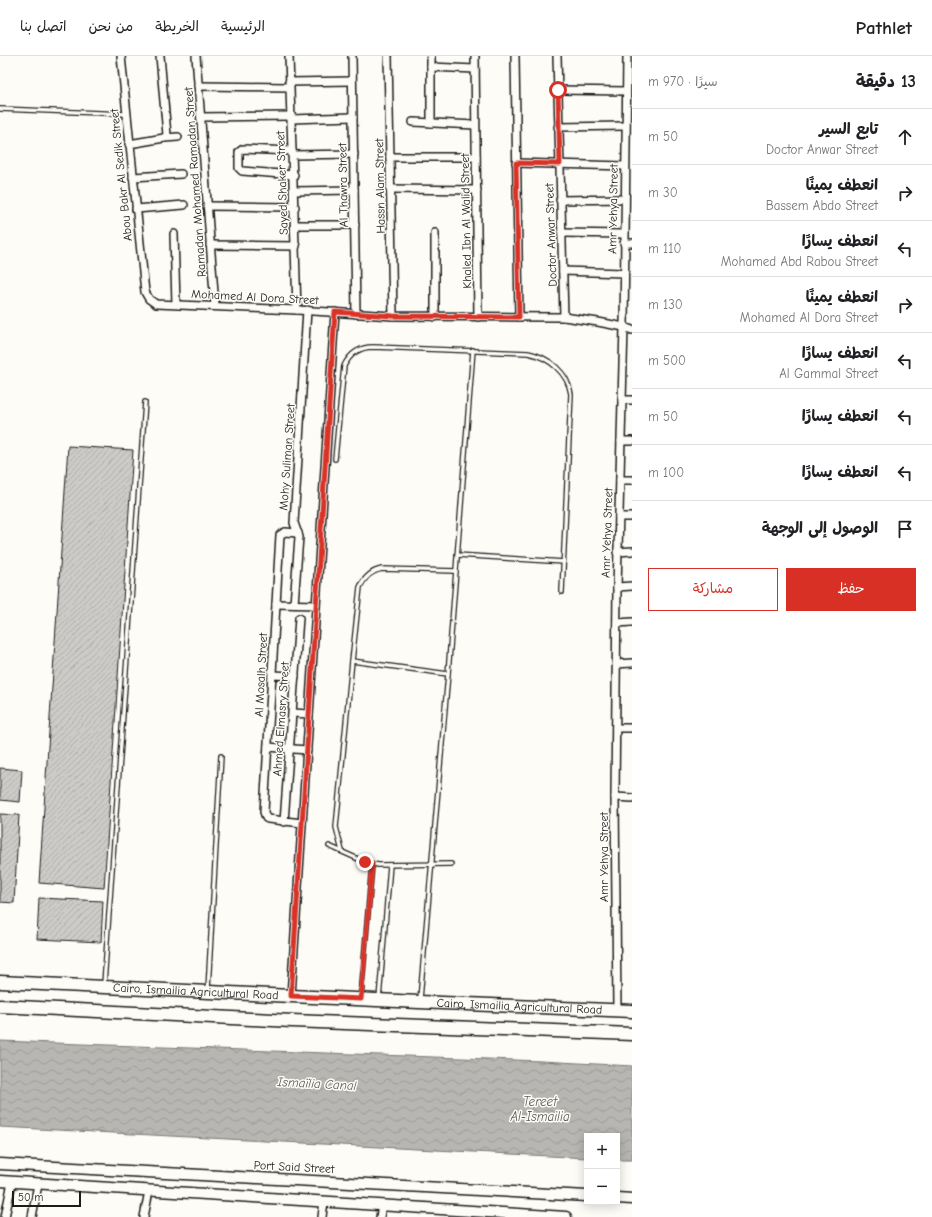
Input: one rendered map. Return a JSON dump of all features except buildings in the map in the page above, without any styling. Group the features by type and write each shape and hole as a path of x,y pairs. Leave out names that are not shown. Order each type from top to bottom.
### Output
{"main road":[{"name":"Cairo, Ismailia Agricultural Road","path":"0,982 632,1011"},
{"name":"Cairo, Ismailia Agricultural Road","path":"0,1006 632,1034"},
{"name":"Port Said Street","path":"0,1164 584,1196"},
{"path":"0,1181 566,1217"},
{"path":"620,1198 632,1199"}],"street":[{"name":"Abou Bakr Al Sedik Street","path":"121,56 145,292"},
{"path":"160,56 167,133 164,138"},
{"name":"Ramadan Mohamed Ramadan Street","path":"196,56 215,306"},
{"name":"Sayed Shaker Street","path":"289,56 294,175 297,310"},
{"name":"Al Thawra Street","path":"352,56 356,314"},
{"name":"Hassn Alam Street","path":"388,56 393,316"},
{"path":"431,56 431,123"},
{"name":"Khaled Ibn Al Walid Street","path":"475,56 478,317"},
{"path":"515,56 519,317"},
{"name":"Doctor Anwar Street","path":"557,56 564,317"},
{"name":"Amr Yehya Street","path":"617,1010 615,797 616,586 624,327 624,234 627,201 627,56"},
{"path":"431,67 475,70"},
{"path":"198,86 352,81"},
{"path":"558,90 628,90"},
{"path":"200,117 353,118"},
{"path":"413,122 475,125"},
{"path":"558,127 627,123"},
{"path":"129,144 178,137"},
{"path":"294,175 242,172 239,168 239,152 243,149 293,153 354,154"},
{"path":"390,157 476,157"},
{"path":"516,163 627,164"},
{"path":"133,177 181,174"},
{"path":"390,189 477,190"},
{"path":"294,191 354,190"},
{"path":"560,200 627,201"},
{"path":"136,209 184,205"},
{"path":"207,206 295,207"},
{"path":"295,225 355,225"},
{"path":"435,233 435,317"},
{"path":"562,233 624,234"},
{"path":"174,234 176,304"},
{"path":"624,243 632,243"},
{"path":"210,245 296,246"},
{"path":"563,271 623,273"},
{"name":"Mohamed Al Dora Street","path":"145,292 149,299 156,304 307,310 393,316 564,317 581,318 632,330"},
{"name":"Mohy Suliman Street","path":"294,604 299,541 294,523 307,310"},
{"path":"291,996 335,312"},
{"path":"622,400 632,400"},
{"path":"621,441 632,442"},
{"path":"620,480 632,480"},
{"path":"619,517 632,517"},
{"name":"Al Mosalh Street","path":"284,822 268,819 264,815 280,535 285,532 298,533"},
{"path":"617,552 632,551"},
{"path":"616,586 632,586"},
{"path":"276,604 316,605"},
{"name":"Ahmed Elmasry Street","path":"284,822 299,618"},
{"path":"617,623 632,622"},
{"path":"616,664 632,663"},
{"path":"272,675 295,676"},
{"path":"292,713 309,714"},
{"path":"616,728 632,728"},
{"path":"268,747 307,750"},
{"path":"615,797 632,798"},
{"path":"284,822 302,823"},
{"path":"5,1217 12,1182"},
{"path":"32,1217 38,1184"},
{"path":"144,1217 149,1191"},
{"path":"322,1217 324,1201"},
{"path":"380,1217 382,1205"}],"lane":[{"path":"0,109 126,114"},
{"path":"335,459 344,366 354,353 363,348 473,350 528,353 541,357 553,364 565,376 572,394 562,592"},
{"path":"419,1002 448,674 473,350"},
{"path":"104,987 145,402"},
{"path":"457,555 564,562"},
{"path":"342,851 336,827 360,587 369,575 382,569 456,571"},
{"path":"352,661 448,674"},
{"path":"208,992 221,756"},
{"path":"328,846 372,864 452,864"},
{"path":"361,999 372,864"},
{"path":"378,1000 390,865"}],"water":[{"name":"Tereet Al-Ismailia","path":"0,1041 542,1061 632,1066 632,1160 620,1160 620,1133 584,1133 584,1158 0,1127"}],"route":[{"path":"365,862 372,864 361,999 291,996 335,312 393,316 519,317 516,163 560,164 558,90"}],"water label":[{"name":"Ismaïlia Canal","path":"317,1083"}]}
